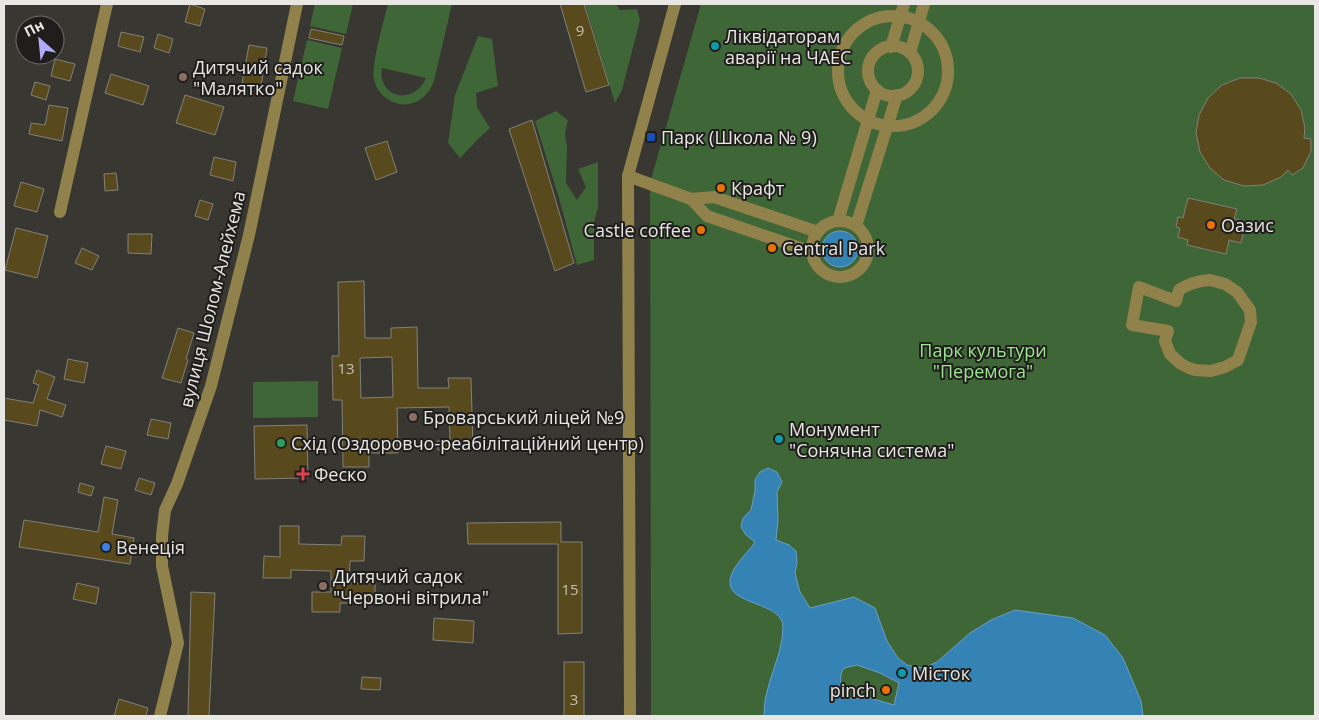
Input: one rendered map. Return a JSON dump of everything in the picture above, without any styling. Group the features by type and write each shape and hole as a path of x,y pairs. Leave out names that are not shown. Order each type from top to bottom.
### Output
{"street":[{"path":"60,212 107,4"},
{"name":"вулиця Шолом-Алейхема","path":"160,716 178,643 162,566 162,536 165,510 177,484 211,386 249,235 297,4"},
{"path":"630,716 628,176 675,4"},
{"path":"891,47 904,4"},
{"path":"910,53 924,4"},
{"path":"900,17 919,23 934,35 944,51 948,69 945,88 936,105 922,118 904,125 888,125 869,120 852,107 843,92 839,75 841,57 848,41 860,28 877,19 900,17"},
{"path":"891,47 900,48 910,53 917,66 917,77 909,90 897,95 884,94 877,90 869,75 870,62 878,52 891,47"},
{"path":"838,221 877,90"},
{"path":"856,226 897,95"},
{"path":"628,176 643,180 691,200 707,216 812,252"},
{"path":"691,200 714,197 818,232"},
{"path":"838,221 845,221 856,226 864,234 868,248 865,261 856,272 842,276 829,274 818,266 812,252 813,241 818,232 827,224 838,221"},
{"path":"1210,280 1225,284 1237,292 1250,310 1251,322 1238,360 1225,367 1211,371 1195,370 1181,364 1170,354 1165,341 1168,331 1132,325 1139,287 1176,301 1179,290 1186,285 1196,281 1210,280"}],"green space":[{"path":"315,4 353,4 346,34 310,26"},
{"path":"388,4 452,4 434,81 426,95 414,103 399,104 392,102 380,93 374,79 376,53","holes":["382,68 426,78 420,87 413,92 398,95 391,92 385,86 382,78"]},
{"path":"585,4 616,4 620,10 637,9 640,20 622,90 615,103"},
{"name":"Парк культури \"Перемога\"","path":"701,4 1315,4 1315,716 651,716 650,183"},
{"path":"478,36 492,39 498,86 476,93 477,107 490,128 460,158 448,143 455,95"},
{"path":"307,40 342,48 328,109 293,101"},
{"path":"556,111 568,120 565,134 567,147 566,183 577,200 586,187 578,169 598,162 598,207 594,222 594,260 577,265 535,121"},
{"path":"318,381 318,417 253,418 253,382"}],"water":[{"path":"840,231 847,232 853,236 857,242 857,256 853,262 847,266 840,267 833,266 827,262 823,256 822,249 823,242 827,236 833,232"},
{"path":"768,468 777,472 782,482 777,492 778,521 776,540 789,545 796,551 797,563 795,573 800,592 810,608 854,597 875,608 887,641 898,658 907,665 923,668 937,662 970,633 991,620 1015,610 1073,618 1105,635 1123,658 1141,701 1143,716 764,716 767,693 782,638 783,627 781,619 774,612 737,595 731,588 730,580 737,565 755,542 746,535 741,527 743,518 751,510 755,480 760,472","holes":["857,665 880,673 899,683 894,705 870,698 853,699 844,695 841,685 844,668"]}],"building":[{"path":"190,4 205,9 200,26 185,22"},
{"path":"560,4 584,4 609,85 586,92"},
{"path":"311,29 344,36 342,45 309,38"},
{"path":"121,32 144,37 140,52 118,46"},
{"path":"158,34 173,39 169,53 154,48"},
{"path":"249,45 267,48 261,86 242,83"},
{"path":"65,62 75,64 70,81 51,76 54,65 65,65"},
{"path":"111,74 149,86 143,105 105,93"},
{"path":"1240,78 1259,78 1276,83 1291,94 1301,110 1305,128 1304,138 1311,139 1311,151 1303,168 1292,175 1288,170 1281,177 1263,185 1244,186 1224,180 1210,168 1200,152 1196,133 1199,115 1208,98 1222,85"},
{"path":"35,82 50,86 46,100 31,95"},
{"path":"185,95 224,107 215,135 176,123"},
{"path":"49,105 68,108 62,141 29,134 31,123 45,125"},
{"path":"532,120 574,263 555,271 509,129"},
{"path":"387,141 397,172 376,180 365,148"},
{"path":"214,157 236,162 233,181 210,175"},
{"path":"116,173 118,190 105,191 104,174"},
{"path":"21,182 44,189 37,212 14,206"},
{"name":"Оазис","path":"1188,198 1237,209 1234,219 1246,222 1241,243 1229,240 1226,254 1187,245 1188,240 1178,237 1180,228 1176,227 1178,217 1183,218"},
{"path":"200,200 213,204 208,220 195,216"},
{"path":"16,228 48,236 37,278 5,270"},
{"path":"128,234 152,234 151,254 128,253"},
{"path":"82,248 99,256 92,270 75,263"},
{"path":"364,281 365,338 391,338 391,328 417,327 418,388 449,388 448,378 471,378 473,449 438,450 437,441 450,441 449,407 397,408 398,453 369,453 369,467 343,467 342,400 333,400 332,356 339,356 338,282","holes":["392,357 393,397 361,398 360,358"]},
{"path":"178,328 194,333 181,383 162,378"},
{"path":"68,359 88,363 84,383 64,379"},
{"path":"37,370 55,377 47,399 66,405 62,417 40,410 37,426 4,420 4,398 33,403 39,385 33,383"},
{"path":"151,419 171,423 168,439 147,435"},
{"name":"Схід (Оздоровчо-реабілітаційний центр)","path":"307,425 308,478 255,479 254,426"},
{"path":"106,446 126,451 121,469 101,464"},
{"path":"139,478 155,483 151,495 135,490"},
{"path":"80,483 94,487 91,496 78,492"},
{"path":"104,497 118,500 112,534 134,538 130,564 19,547 24,520 98,532"},
{"path":"561,522 561,542 582,542 582,633 558,634 558,544 468,544 467,523"},
{"path":"280,526 299,526 299,544 341,545 342,536 365,536 364,561 350,561 349,583 375,584 375,603 340,603 340,612 312,612 312,592 331,592 331,571 291,570 291,578 263,578 264,556 280,557"},
{"path":"77,583 99,588 96,604 73,599"},
{"path":"191,592 215,593 209,716 188,716"},
{"path":"434,618 474,621 473,643 433,640"},
{"path":"564,662 584,662 584,716 564,716"},
{"path":"362,677 381,678 380,690 361,689"},
{"path":"119,699 148,708 146,716 114,716"}],"place":[{"name":"Ліквідаторам аварії на ЧАЕС","path":"715,46"},
{"name":"Дитячий садок \"Малятко\"","path":"183,77"},
{"name":"Парк (Школа № 9)","path":"651,137"},
{"name":"Крафт","path":"721,188"},
{"name":"Оазис","path":"1211,225"},
{"name":"Castle coffee","path":"701,230"},
{"name":"Central Park","path":"772,248"},
{"name":"Броварський ліцей №9","path":"413,417"},
{"name":"Монумент \"Сонячна система\"","path":"779,439"},
{"name":"Схід (Оздоровчо-реабілітаційний центр)","path":"281,443"},
{"name":"Феско","path":"303,474"},
{"name":"Венеція","path":"106,547"},
{"name":"Дитячий садок \"Червоні вітрила\"","path":"323,586"},
{"name":"Місток","path":"902,673"},
{"name":"pinch","path":"886,690"}]}
